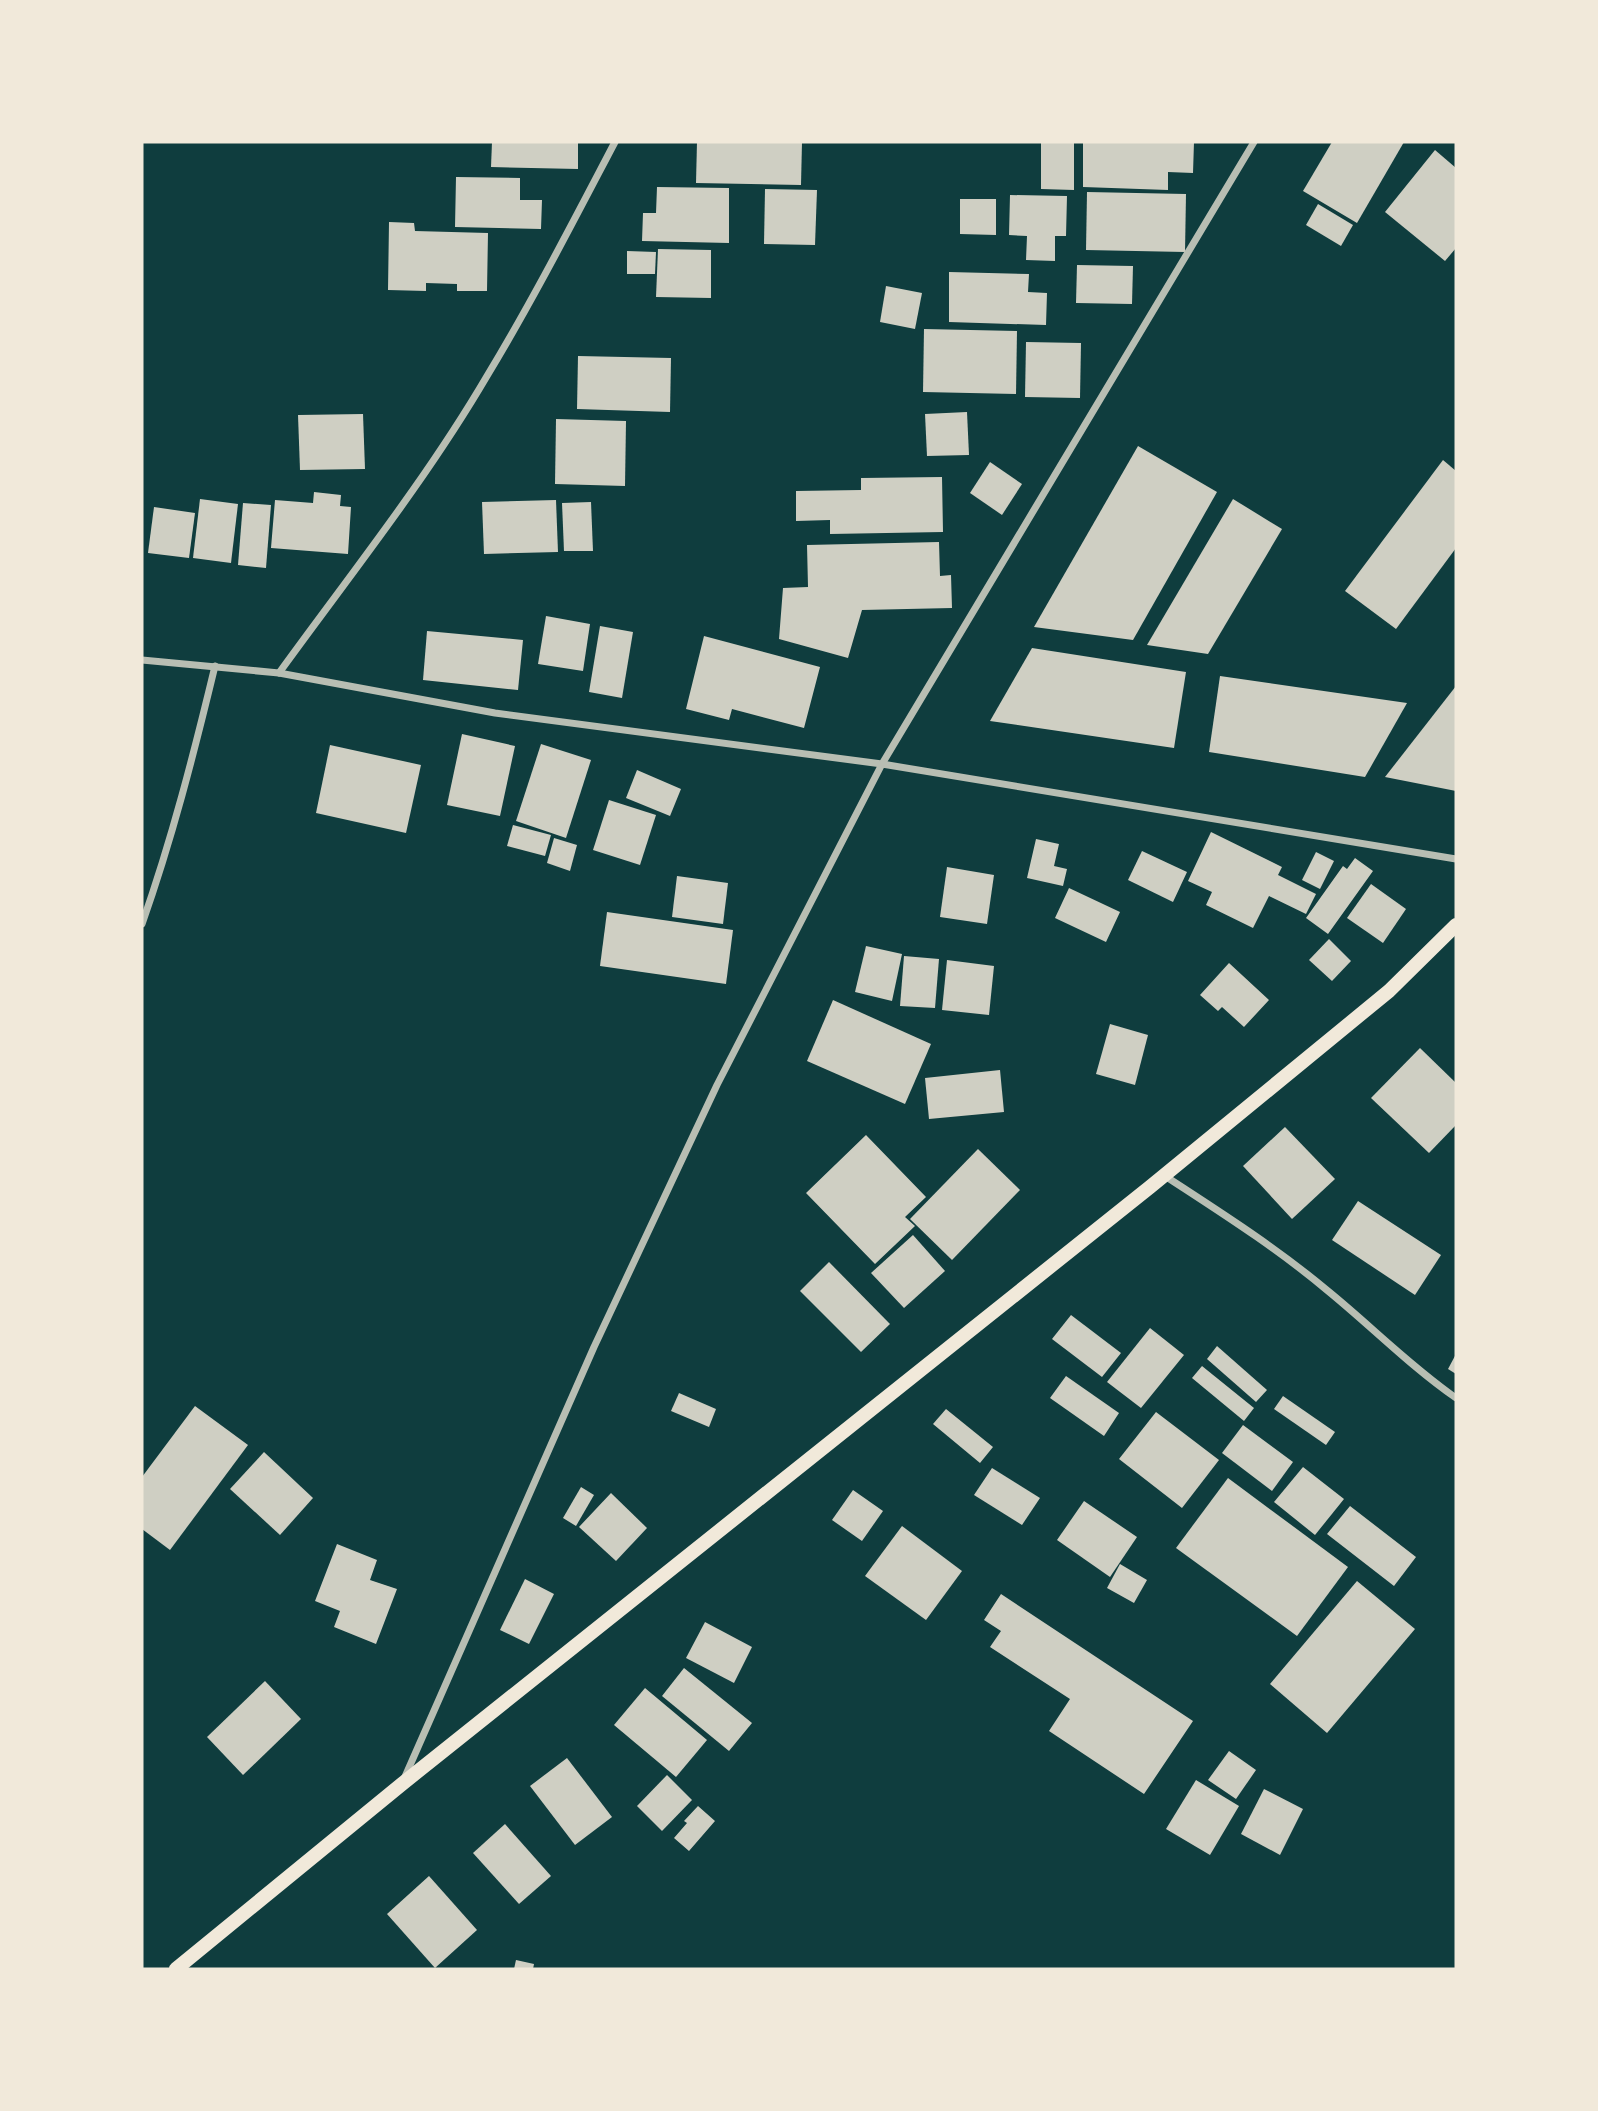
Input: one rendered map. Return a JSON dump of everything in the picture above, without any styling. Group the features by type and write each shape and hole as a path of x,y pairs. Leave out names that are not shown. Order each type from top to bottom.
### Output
{"main road":[{"path":"176,1969 402,1784 1164,1175 1389,991 1456,925"}],"street":[{"path":"279,673 426,472 487,377 615,142"},
{"path":"402,1784 594,1347 717,1086 882,764 1254,142"},
{"path":"142,660 279,673 495,713 882,764 1456,859"},
{"path":"142,924 162,867 191,765 215,666"},
{"path":"1164,1175 1247,1230 1326,1289 1428,1379 1456,1398"}],"building":[{"path":"492,142 578,142 578,169 491,167"},
{"path":"697,142 802,142 801,185 696,183"},
{"path":"1041,142 1074,142 1074,190 1041,189"},
{"path":"1083,142 1194,142 1193,173 1168,172 1168,190 1083,187"},
{"path":"1332,142 1404,142 1357,223 1303,191"},
{"path":"1435,150 1456,168 1456,248 1445,261 1385,212"},
{"path":"456,177 520,178 520,200 542,200 541,229 455,227"},
{"path":"657,187 729,188 729,243 642,241 643,213 656,213"},
{"path":"765,189 817,190 815,245 764,244"},
{"path":"1087,192 1186,194 1185,252 1086,250"},
{"path":"1010,195 1067,196 1066,236 1055,236 1055,261 1026,260 1027,236 1009,235"},
{"path":"960,199 996,199 996,235 960,234"},
{"path":"1318,204 1353,225 1341,246 1306,225"},
{"path":"389,222 414,223 415,231 488,233 487,291 457,291 457,284 426,283 426,291 388,290"},
{"path":"658,249 711,250 711,298 656,297"},
{"path":"627,251 656,252 655,274 627,274"},
{"path":"1077,265 1133,266 1132,304 1076,303"},
{"path":"949,272 1029,274 1028,292 1047,293 1046,325 949,322"},
{"path":"886,286 922,293 915,329 880,322"},
{"path":"924,329 1017,331 1016,394 923,392"},
{"path":"1026,342 1081,343 1080,398 1025,397"},
{"path":"578,356 671,358 670,412 577,409"},
{"path":"967,412 969,455 927,456 925,414"},
{"path":"363,414 365,469 300,470 298,415"},
{"path":"556,419 626,421 625,486 555,484"},
{"path":"1138,446 1217,492 1133,640 1034,627"},
{"path":"1443,460 1456,471 1456,548 1396,629 1345,591"},
{"path":"990,462 1022,484 1002,515 970,493"},
{"path":"942,477 943,532 830,534 830,520 796,521 796,491 861,490 861,478"},
{"path":"314,492 341,495 340,506 351,507 348,554 271,548 275,500 313,503"},
{"path":"200,499 238,504 231,563 193,558"},
{"path":"1233,499 1282,529 1208,654 1147,645"},
{"path":"556,500 558,552 484,554 482,502"},
{"path":"591,502 593,551 564,551 562,503"},
{"path":"243,503 271,505 266,568 238,565"},
{"path":"154,507 195,513 189,558 148,553"},
{"path":"939,542 940,576 951,575 952,608 862,610 848,658 779,639 783,588 808,587 807,545"},
{"path":"546,616 590,624 583,671 538,664"},
{"path":"600,626 633,632 622,698 589,692"},
{"path":"427,631 523,640 518,690 423,680"},
{"path":"704,636 820,667 804,728 732,709 729,720 686,709"},
{"path":"1032,648 1186,672 1174,748 990,721"},
{"path":"1220,676 1407,703 1365,777 1209,752"},
{"path":"1456,686 1456,791 1385,777"},
{"path":"462,734 515,746 500,816 447,805"},
{"path":"541,744 591,760 566,838 516,821"},
{"path":"330,745 421,765 406,833 316,813"},
{"path":"637,770 681,789 670,816 626,798"},
{"path":"609,800 656,815 640,865 593,850"},
{"path":"513,825 551,835 545,856 507,846"},
{"path":"1211,832 1282,867 1278,875 1316,894 1306,914 1269,896 1253,928 1206,905 1212,892 1188,881"},
{"path":"554,838 577,845 570,871 547,863"},
{"path":"1036,839 1059,844 1054,866 1067,869 1063,886 1027,878"},
{"path":"1142,851 1187,872 1173,902 1128,880"},
{"path":"1316,852 1334,861 1320,889 1302,880"},
{"path":"1355,858 1373,871 1328,934 1306,918 1343,866 1347,869"},
{"path":"947,867 994,875 987,924 940,917"},
{"path":"677,876 728,883 723,924 672,917"},
{"path":"1371,884 1406,909 1383,943 1347,918"},
{"path":"1069,888 1120,912 1106,942 1055,918"},
{"path":"607,912 733,930 726,984 600,966"},
{"path":"1329,939 1351,961 1332,981 1309,960"},
{"path":"866,946 902,954 892,1001 855,992"},
{"path":"904,956 939,959 935,1008 900,1006"},
{"path":"947,960 994,966 989,1015 942,1010"},
{"path":"1229,963 1269,1000 1244,1027 1222,1007 1218,1011 1200,995"},
{"path":"833,1000 931,1044 905,1104 807,1061"},
{"path":"1110,1024 1148,1035 1135,1085 1096,1074"},
{"path":"1420,1048 1456,1083 1456,1125 1429,1153 1371,1098"},
{"path":"1000,1070 1004,1112 929,1119 925,1078"},
{"path":"1285,1127 1335,1179 1292,1219 1243,1166"},
{"path":"866,1135 926,1197 905,1217 915,1226 875,1264 806,1193"},
{"path":"978,1149 1020,1190 952,1260 910,1219"},
{"path":"1358,1201 1441,1255 1415,1295 1332,1240"},
{"path":"913,1235 945,1271 904,1308 871,1273"},
{"path":"829,1262 890,1324 861,1352 800,1291"},
{"path":"1071,1315 1121,1353 1102,1377 1052,1339"},
{"path":"1150,1328 1184,1355 1141,1408 1107,1382"},
{"path":"1217,1346 1267,1390 1256,1402 1207,1359"},
{"path":"1456,1354 1456,1374 1448,1369"},
{"path":"1202,1366 1254,1408 1244,1421 1192,1378"},
{"path":"1066,1376 1119,1413 1104,1436 1050,1398"},
{"path":"679,1393 716,1409 709,1427 671,1411"},
{"path":"1283,1396 1335,1432 1326,1445 1274,1409"},
{"path":"195,1406 248,1445 170,1550 142,1529 142,1477"},
{"path":"946,1409 993,1447 980,1463 933,1424"},
{"path":"1156,1412 1219,1460 1182,1508 1119,1459"},
{"path":"1243,1425 1293,1462 1272,1491 1222,1453"},
{"path":"264,1452 313,1498 280,1535 230,1489"},
{"path":"1303,1467 1344,1499 1315,1535 1274,1502"},
{"path":"992,1468 1040,1498 1022,1525 974,1495"},
{"path":"1228,1478 1348,1567 1297,1636 1176,1548"},
{"path":"581,1487 594,1495 576,1526 563,1518"},
{"path":"853,1490 883,1511 862,1541 832,1520"},
{"path":"611,1493 647,1528 616,1561 579,1527"},
{"path":"1084,1501 1137,1537 1110,1577 1057,1540"},
{"path":"1350,1506 1416,1557 1394,1586 1327,1534"},
{"path":"902,1526 962,1571 926,1620 865,1576"},
{"path":"337,1544 377,1560 370,1580 397,1589 376,1644 334,1627 340,1611 315,1601"},
{"path":"1120,1564 1147,1580 1134,1603 1107,1588"},
{"path":"525,1579 554,1594 529,1644 500,1630"},
{"path":"1357,1581 1415,1629 1327,1733 1270,1684"},
{"path":"1001,1594 1193,1721 1144,1794 1049,1731 1070,1699 990,1647 1001,1631 984,1620"},
{"path":"705,1622 752,1647 734,1683 686,1658"},
{"path":"684,1668 752,1723 729,1751 662,1696"},
{"path":"265,1681 301,1719 243,1775 207,1737"},
{"path":"645,1688 707,1740 676,1777 614,1725"},
{"path":"1229,1751 1256,1770 1236,1799 1208,1780"},
{"path":"567,1758 612,1817 575,1845 530,1786"},
{"path":"667,1775 692,1800 662,1831 637,1806"},
{"path":"1196,1780 1239,1806 1210,1855 1166,1829"},
{"path":"1264,1789 1303,1809 1280,1855 1241,1834"},
{"path":"698,1806 715,1821 689,1851 674,1838 687,1823 684,1821"},
{"path":"505,1824 551,1876 519,1904 473,1853"},
{"path":"429,1876 477,1930 435,1968 387,1914"},
{"path":"516,1960 534,1964 533,1969 514,1969"}]}
